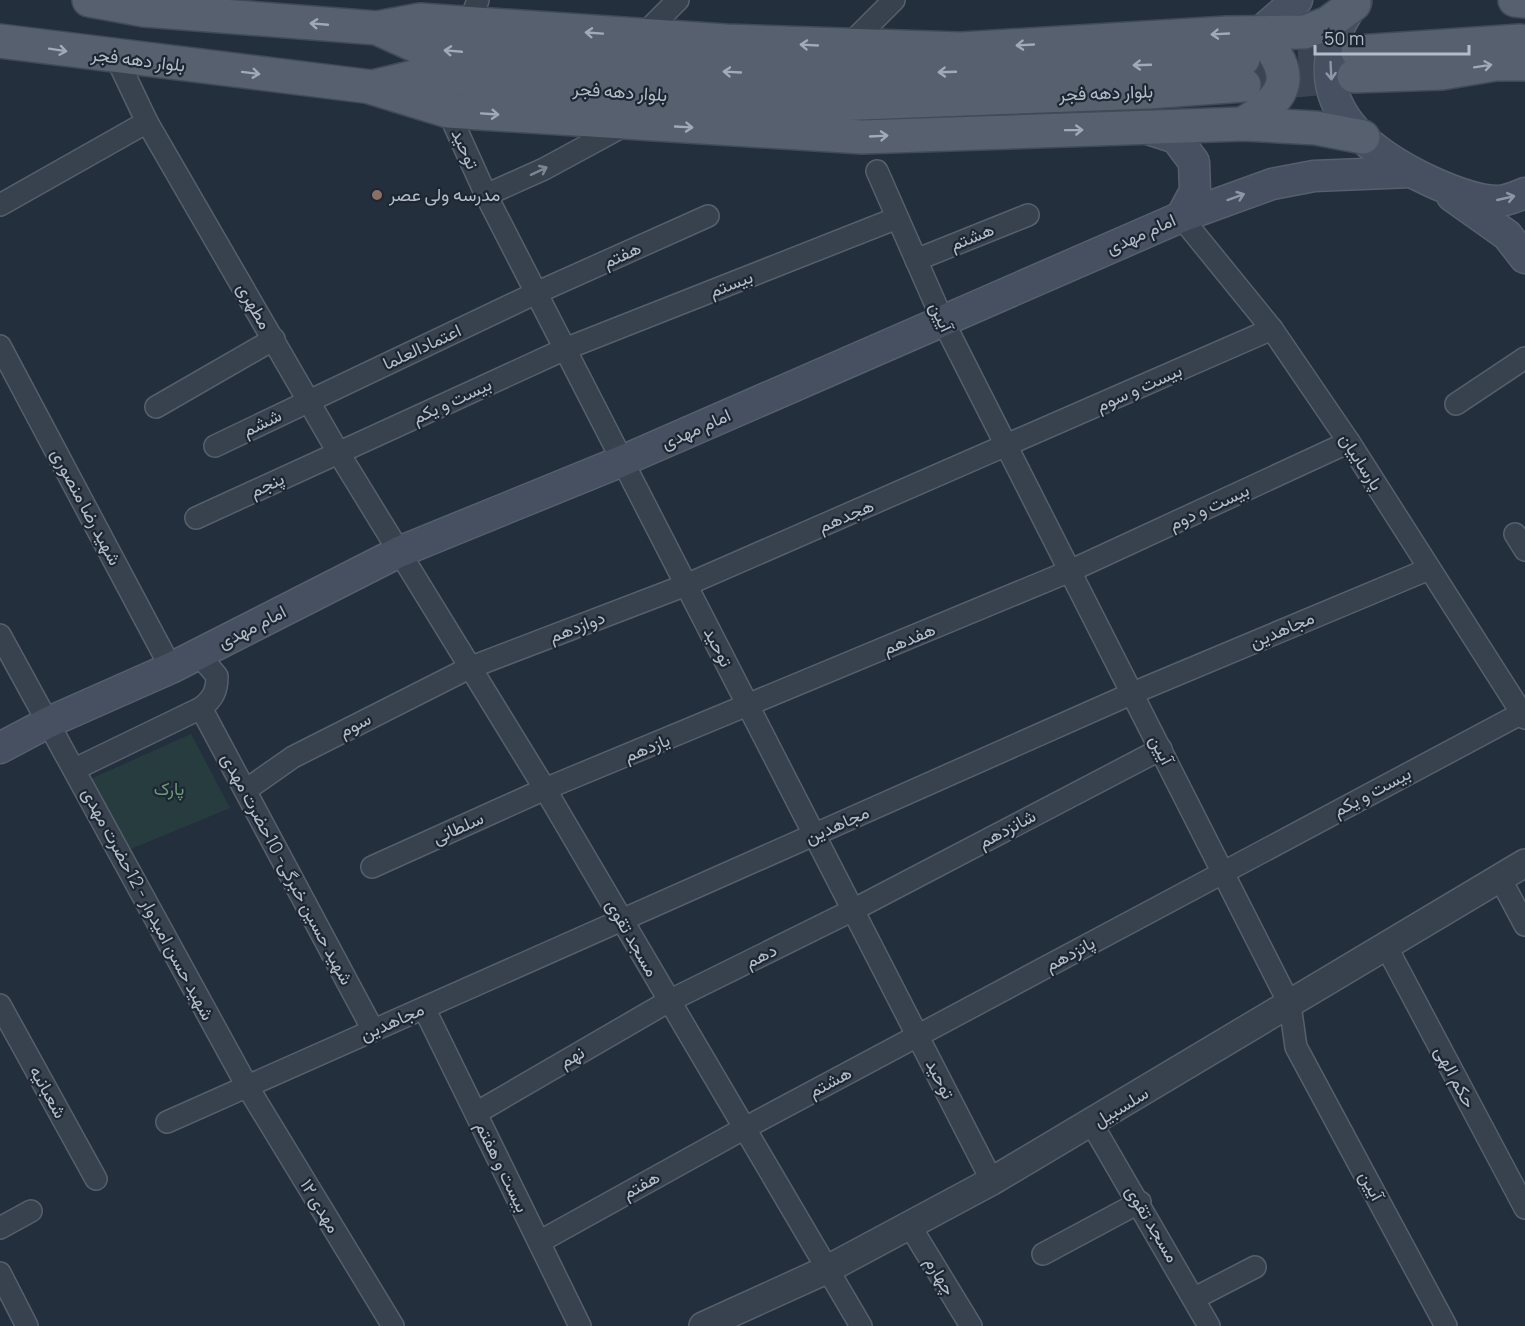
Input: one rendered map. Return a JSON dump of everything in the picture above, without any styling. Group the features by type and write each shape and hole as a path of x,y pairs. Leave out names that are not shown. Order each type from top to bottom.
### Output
{"main road":[{"name":"بلوار دهه فجر","path":"89,0 377,28 421,48 657,68 825,76 1161,65 1249,59"},
{"path":"1249,59 1297,0"},
{"path":"1515,0 1525,3"},
{"path":"1249,59 1328,23 1356,2"},
{"path":"1356,2 1340,22 1330,58 1333,96 1348,122 1380,154 1456,192 1499,201 1525,194"},
{"path":"377,28 473,12 642,36 847,47 1249,59 1274,50 1283,70 1280,95 1269,108 1243,124"},
{"name":"بلوار دهه فجر","path":"6,47 116,57 372,87 418,76 810,105 1148,92 1249,59"},
{"path":"1356,64 1442,60 1523,52"},
{"path":"372,87 448,111 862,137 1243,124 1316,128 1363,137"},
{"path":"1148,129 1176,138 1194,162 1196,191 1181,217"},
{"name":"امام مهدی","path":"0,748 49,722 171,668 399,552 622,461 1181,217 1272,184 1314,176 1422,177"},
{"path":"1422,177 1507,235 1525,258"}],"street":[{"path":"642,36 678,0"},
{"path":"847,47 894,0"},
{"name":"مطهری","path":"116,57 147,122 399,552"},
{"name":"توحید","path":"448,111 486,195 992,1181"},
{"path":"0,205 147,122"},
{"path":"486,195 544,169 627,123"},
{"name":"آیین","path":"877,171 943,321 1290,1005 1296,1047 1446,1326"},
{"name":"هشتم","path":"916,260 1028,215"},
{"name":"هفتم","path":"536,293 708,216"},
{"name":"پارساییان","path":"1181,217 1272,329 1349,442 1523,715"},
{"name":"بیستم","path":"565,349 897,218"},
{"name":"اعتمادالعلما","path":"308,400 536,293"},
{"name":"بیست و سوم","path":"1006,447 1272,329"},
{"path":"156,407 273,339"},
{"name":"شهید رضا منصوری","path":"0,346 171,668"},
{"name":"بیست و یکم","path":"339,452 565,349"},
{"path":"1456,404 1525,358"},
{"name":"ششم","path":"215,446 308,400"},
{"name":"بیست و دوم","path":"1070,571 1349,442"},
{"name":"هجدهم","path":"686,585 1006,447"},
{"name":"پنجم","path":"196,518 339,452"},
{"name":"مسجد تقوی","path":"399,552 545,789 861,1326"},
{"name":"مجاهدین","path":"166,1122 1133,693 1429,568"},
{"name":"هفدهم","path":"749,707 1070,571"},
{"name":"دوازدهم","path":"469,668 686,585"},
{"name":"شهید حسن امیدوار - 12حضرت مهدی","path":"0,635 247,1086"},
{"path":"75,769 201,708 211,700 217,688 217,676 198,654"},
{"name":"سوم","path":"246,790 293,757 469,668"},
{"name":"یازدهم","path":"545,789 749,707"},
{"name":"شهید حسین خبرگی- 10حضرت مهدی","path":"201,708 373,1030"},
{"name":"بیست و یکم","path":"1223,872 1523,715"},
{"name":"شانزدهم","path":"853,910 1161,749"},
{"name":"سلطانی","path":"372,867 545,789"},
{"name":"سلسبیل","path":"703,1326 826,1270 992,1181 1092,1124 1525,863"},
{"name":"پانزدهم","path":"917,1036 1223,872"},
{"path":"1500,878 1525,925"},
{"name":"دهم","path":"669,1001 853,910"},
{"name":"حکم الهی","path":"1386,946 1525,1208"},
{"name":"نهم","path":"476,1113 669,1001"},
{"name":"شعبانیه","path":"0,1005 96,1179"},
{"name":"بیست و هفتم","path":"424,1008 580,1326"},
{"name":"هشتم","path":"743,1129 917,1036"},
{"name":"مهدی ۱۲","path":"247,1086 393,1326"},
{"name":"مسجد تقوی","path":"1092,1124 1196,1298 1209,1326"},
{"name":"هفتم","path":"538,1242 743,1129"},
{"path":"1043,1254 1140,1202"},
{"path":"0,1228 31,1211"},
{"name":"چهارم","path":"910,1226 971,1326"},
{"path":"1196,1298 1255,1267"},
{"path":"0,1273 27,1326"}],"green space":[{"name":"پارک","path":"191,734 230,808 126,851 86,781"}],"tunnel":[{"path":"1249,58 1358,52"},
{"path":"1244,85 1354,76"}],"place":[{"name":"مدرسه ولی عصر","path":"377,195"}]}
